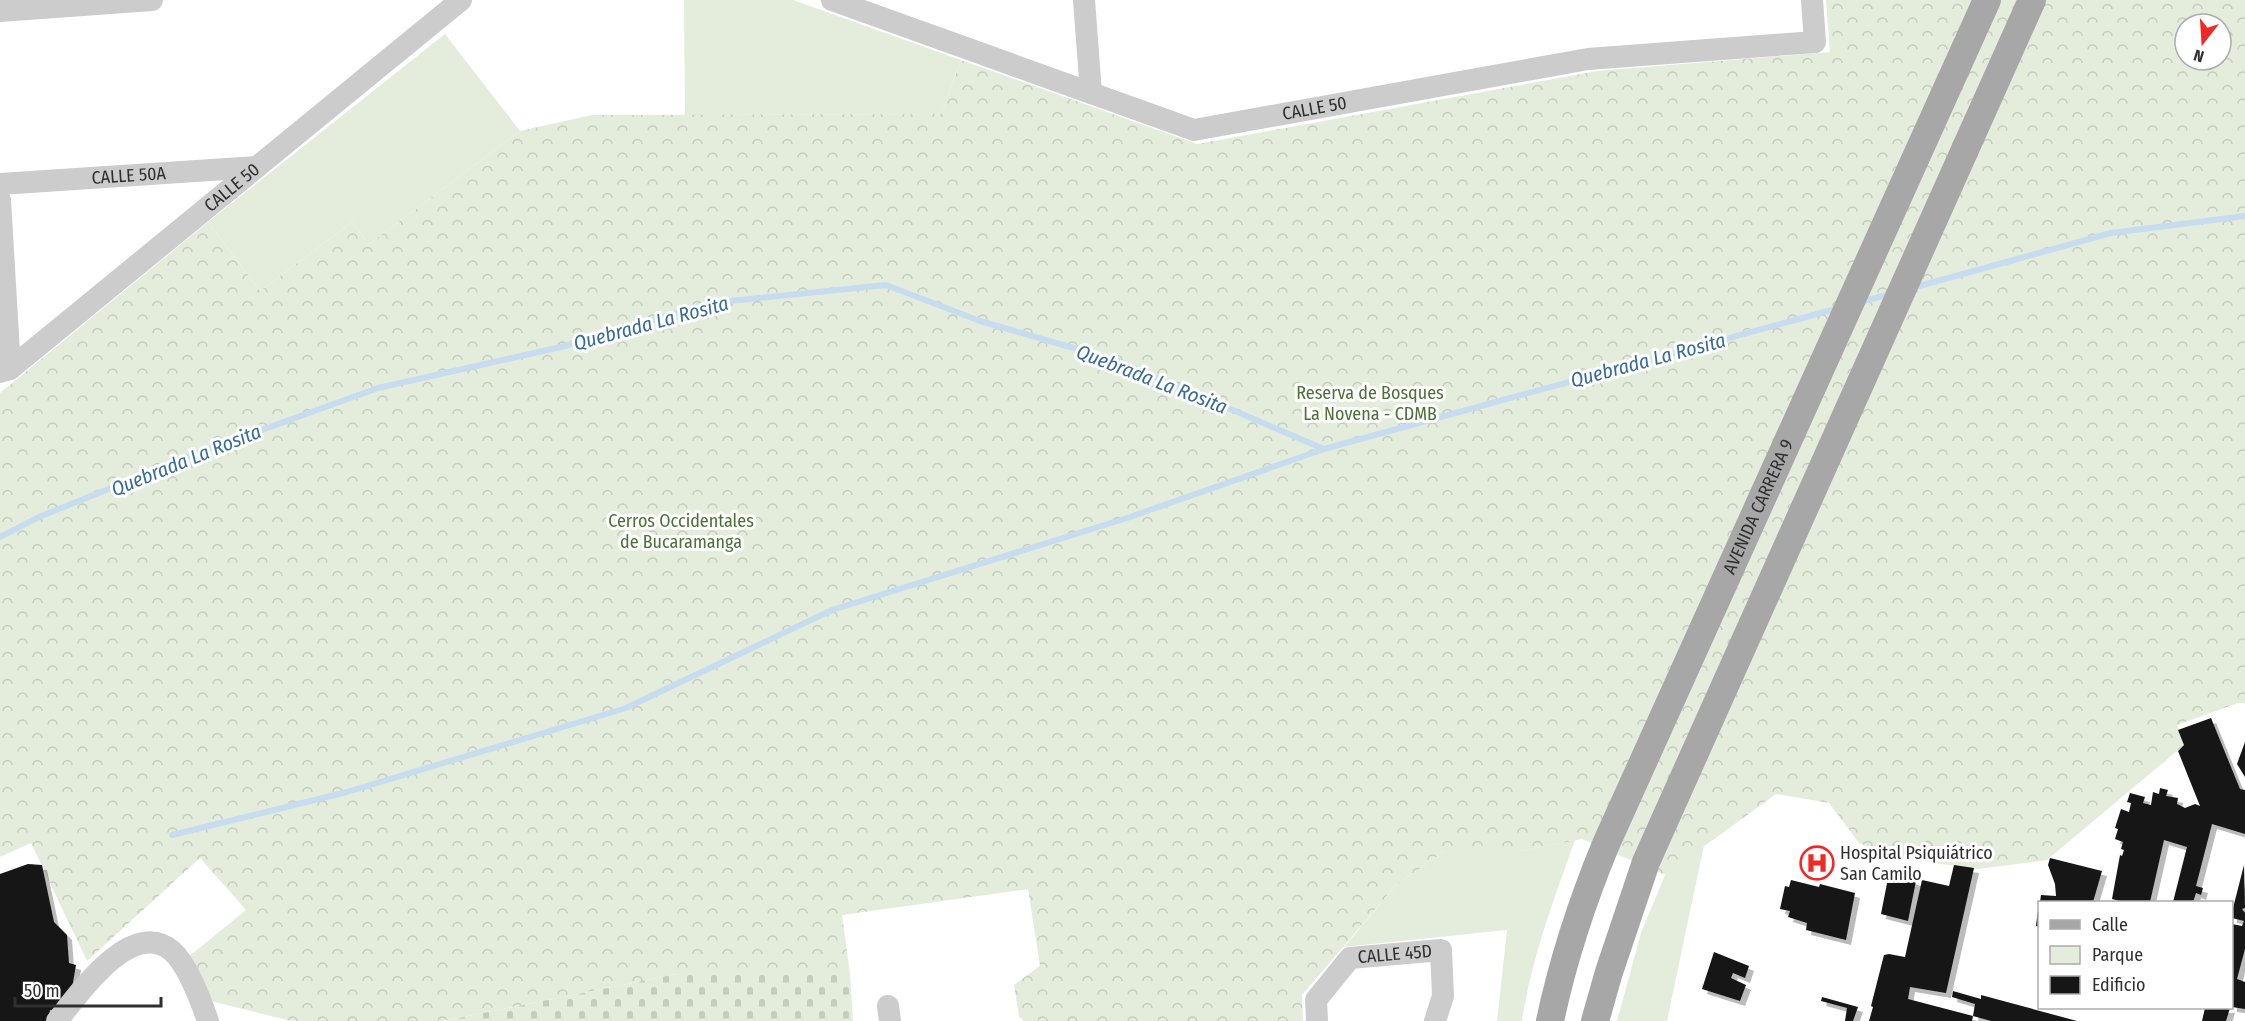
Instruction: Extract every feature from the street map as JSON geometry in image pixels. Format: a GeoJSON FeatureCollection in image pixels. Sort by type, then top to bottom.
{"type":"FeatureCollection","features":[{"type":"Feature","properties":{"kind":"main road","name":"AVENIDA CARRERA 9"},"geometry":{"type":"LineString","coordinates":[[1550,1021],[1560,974],[1574,928],[1606,844],[1987,0]]}},
{"type":"Feature","properties":{"kind":"main road"},"geometry":{"type":"LineString","coordinates":[[1595,1021],[1612,961],[1646,862],[2032,0]]}},
{"type":"Feature","properties":{"kind":"street"},"geometry":{"type":"LineString","coordinates":[[0,11],[152,0]]}},
{"type":"Feature","properties":{"kind":"street","name":"CALLE 50"},"geometry":{"type":"LineString","coordinates":[[5,370],[461,0]]}},
{"type":"Feature","properties":{"kind":"street","name":"CALLE 50"},"geometry":{"type":"LineString","coordinates":[[832,0],[1194,130],[1588,59],[1815,42],[1812,0]]}},
{"type":"Feature","properties":{"kind":"street"},"geometry":{"type":"LineString","coordinates":[[1084,0],[1091,93]]}},
{"type":"Feature","properties":{"kind":"street","name":"CALLE 50A"},"geometry":{"type":"LineString","coordinates":[[0,184],[257,167]]}},
{"type":"Feature","properties":{"kind":"street"},"geometry":{"type":"LineString","coordinates":[[0,200],[5,370]]}},
{"type":"Feature","properties":{"kind":"street"},"geometry":{"type":"LineString","coordinates":[[57,1021],[98,970],[130,947],[145,942],[158,943],[170,949],[183,965],[208,1021]]}},
{"type":"Feature","properties":{"kind":"street","name":"CALLE 45D"},"geometry":{"type":"LineString","coordinates":[[1317,1021],[1316,1000],[1350,958],[1441,950],[1443,996],[1435,1021]]}},
{"type":"Feature","properties":{"kind":"green space"},"geometry":{"type":"Polygon","coordinates":[[[684,0],[793,0],[961,60],[941,114],[685,115],[684,0]]]}},
{"type":"Feature","properties":{"kind":"green space","name":"Cerros Occidentales de Bucaramanga"},"geometry":{"type":"Polygon","coordinates":[[[1826,0],[2245,0],[2245,703],[2238,703],[2177,725],[2184,745],[2047,860],[1978,869],[1895,858],[1859,843],[1829,803],[1776,794],[1665,875],[1582,839],[1520,851],[1445,851],[1396,885],[1302,995],[1303,1021],[1024,1021],[1019,1017],[1014,985],[1040,966],[1028,889],[842,915],[850,974],[677,974],[443,1021],[291,1021],[211,1001],[187,958],[246,910],[200,858],[87,961],[31,843],[0,857],[0,393],[208,222],[260,291],[352,222],[369,244],[520,131],[592,115],[941,114],[961,60],[1197,144],[1597,71],[1830,52],[1826,0]]]}},
{"type":"Feature","properties":{"kind":"green space"},"geometry":{"type":"Polygon","coordinates":[[[445,34],[520,131],[369,244],[352,222],[260,291],[208,222],[445,34]]]}},
{"type":"Feature","properties":{"kind":"green space"},"geometry":{"type":"Polygon","coordinates":[[[1575,840],[1537,952],[1522,1021],[1497,1021],[1507,930],[1344,947],[1396,885],[1445,851],[1520,851],[1575,840]]]}},
{"type":"Feature","properties":{"kind":"green space"},"geometry":{"type":"Polygon","coordinates":[[[1704,845],[1667,1021],[1617,1021],[1641,933],[1665,875],[1704,845]]]}},
{"type":"Feature","properties":{"kind":"green space"},"geometry":{"type":"Polygon","coordinates":[[[677,974],[850,974],[853,1021],[443,1021],[677,974]]]}},
{"type":"Feature","properties":{"kind":"building"},"geometry":{"type":"Polygon","coordinates":[[[2211,718],[2240,789],[2245,790],[2245,834],[2212,824],[2196,886],[2203,888],[2201,895],[2196,893],[2193,901],[2173,901],[2187,847],[2164,840],[2150,901],[2112,899],[2120,855],[2122,856],[2124,850],[2121,849],[2123,842],[2115,839],[2118,829],[2115,828],[2121,809],[2129,812],[2131,803],[2127,802],[2130,793],[2145,797],[2143,803],[2151,805],[2153,792],[2159,794],[2160,788],[2168,790],[2166,796],[2178,798],[2177,804],[2185,808],[2195,804],[2200,806],[2178,751],[2184,745],[2178,730],[2211,718]]]}},
{"type":"Feature","properties":{"kind":"building"},"geometry":{"type":"Polygon","coordinates":[[[2245,742],[2245,777],[2237,764],[2245,742]]]}},
{"type":"Feature","properties":{"kind":"building"},"geometry":{"type":"Polygon","coordinates":[[[2050,858],[2102,871],[2093,901],[2040,901],[2041,895],[2056,896],[2055,884],[2048,865],[2050,858]]]}},
{"type":"Feature","properties":{"kind":"building"},"geometry":{"type":"Polygon","coordinates":[[[28,864],[42,865],[54,922],[67,935],[69,963],[76,965],[71,994],[56,1011],[50,1010],[48,1021],[0,1021],[0,874],[28,864]]]}},
{"type":"Feature","properties":{"kind":"building"},"geometry":{"type":"Polygon","coordinates":[[[1954,865],[1974,868],[1946,993],[1910,987],[1908,999],[1973,1016],[1972,1021],[1869,1021],[1884,955],[1905,957],[1922,880],[1949,886],[1954,865]]]}},
{"type":"Feature","properties":{"kind":"building"},"geometry":{"type":"Polygon","coordinates":[[[2244,865],[2245,908],[2242,909],[2245,913],[2245,949],[2237,979],[2245,982],[2245,1009],[2233,1007],[2233,924],[2242,926],[2244,921],[2233,918],[2233,908],[2244,865]]]}},
{"type":"Feature","properties":{"kind":"building"},"geometry":{"type":"Polygon","coordinates":[[[1889,873],[1916,881],[1908,921],[1881,914],[1889,873]]]}},
{"type":"Feature","properties":{"kind":"building"},"geometry":{"type":"Polygon","coordinates":[[[1791,880],[1819,887],[1820,884],[1855,893],[1846,940],[1806,930],[1807,923],[1788,917],[1790,911],[1780,909],[1785,886],[1789,887],[1791,880]]]}},
{"type":"Feature","properties":{"kind":"building"},"geometry":{"type":"Polygon","coordinates":[[[1714,952],[1749,966],[1745,978],[1733,973],[1731,978],[1746,985],[1740,1001],[1702,989],[1714,952]]]}},
{"type":"Feature","properties":{"kind":"building"},"geometry":{"type":"Polygon","coordinates":[[[1953,991],[1981,999],[1981,995],[2077,1021],[1991,1021],[1973,1016],[1975,1004],[1952,997],[1953,991]]]}},
{"type":"Feature","properties":{"kind":"building"},"geometry":{"type":"Polygon","coordinates":[[[1822,997],[1858,1007],[1853,1021],[1845,1021],[1847,1008],[1821,1001],[1822,997]]]}},
{"type":"Feature","properties":{"kind":"building"},"geometry":{"type":"Polygon","coordinates":[[[2205,1009],[2230,1009],[2226,1021],[2202,1021],[2205,1009]]]}},
{"type":"Feature","properties":{"kind":"waterway","name":"Quebrada La Rosita"},"geometry":{"type":"LineString","coordinates":[[1912,288],[2111,233],[2245,216]]}},
{"type":"Feature","properties":{"kind":"waterway","name":"Quebrada La Rosita"},"geometry":{"type":"LineString","coordinates":[[0,537],[39,517],[195,454],[378,388],[561,347],[711,303],[886,285],[980,321],[1115,360],[1324,449],[1839,308]]}},
{"type":"Feature","properties":{"kind":"waterway","name":"Quebrada La Rosita"},"geometry":{"type":"LineString","coordinates":[[1860,302],[1891,294]]}},
{"type":"Feature","properties":{"kind":"waterway"},"geometry":{"type":"LineString","coordinates":[[172,835],[347,792],[626,708],[832,610],[1127,518],[1324,449]]}},
{"type":"Feature","properties":{"kind":"place","name":"Hospital Psiquiátrico San Camilo"},"geometry":{"type":"Point","coordinates":[1817,863]}},
{"type":"Feature","properties":{"kind":"park label","name":"Reserva de Bosques La Novena - CDMB"},"geometry":{"type":"Point","coordinates":[1370,403]}}]}
